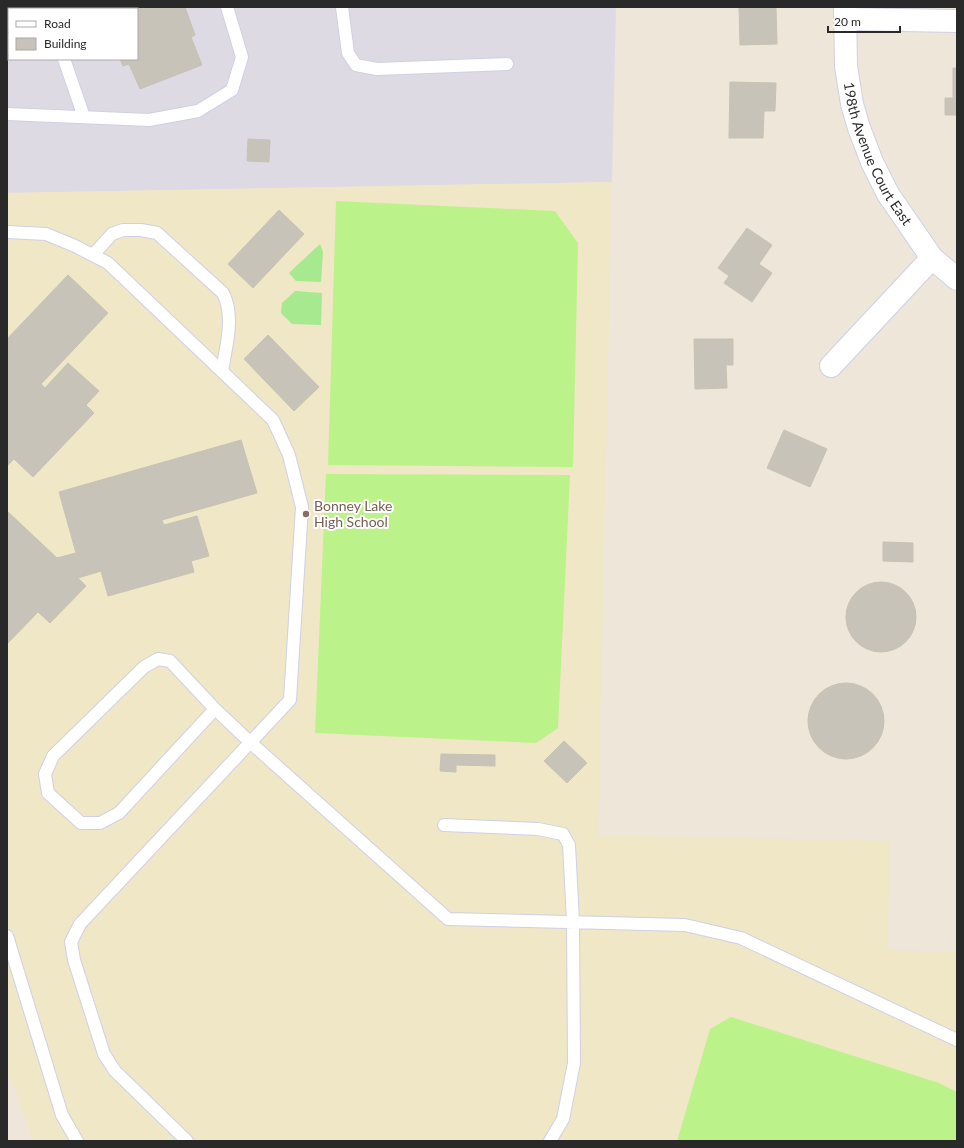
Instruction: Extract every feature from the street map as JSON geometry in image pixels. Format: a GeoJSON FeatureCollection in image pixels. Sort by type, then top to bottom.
{"type":"FeatureCollection","features":[{"type":"Feature","properties":{"kind":"street"},"geometry":{"type":"LineString","coordinates":[[845,13],[957,22]]}},
{"type":"Feature","properties":{"kind":"street","name":"198th Avenue Court East"},"geometry":{"type":"LineString","coordinates":[[845,13],[846,66],[852,104],[859,128],[872,162],[888,194],[932,258],[957,279]]}},
{"type":"Feature","properties":{"kind":"street"},"geometry":{"type":"LineString","coordinates":[[830,366],[932,258]]}},
{"type":"Feature","properties":{"kind":"lane"},"geometry":{"type":"LineString","coordinates":[[7,114],[148,120],[198,111],[232,90],[242,57],[227,7]]}},
{"type":"Feature","properties":{"kind":"lane"},"geometry":{"type":"LineString","coordinates":[[342,7],[348,53],[356,65],[377,69],[507,64]]}},
{"type":"Feature","properties":{"kind":"lane"},"geometry":{"type":"LineString","coordinates":[[64,60],[84,117]]}},
{"type":"Feature","properties":{"kind":"lane"},"geometry":{"type":"LineString","coordinates":[[93,255],[112,234],[129,230],[141,230],[158,233],[223,293],[227,302],[230,318],[222,371]]}},
{"type":"Feature","properties":{"kind":"lane"},"geometry":{"type":"LineString","coordinates":[[7,232],[46,234],[76,246],[108,263],[273,420],[289,455],[302,507],[290,700],[80,924],[71,942],[74,960],[104,1054],[115,1071],[187,1141]]}},
{"type":"Feature","properties":{"kind":"lane"},"geometry":{"type":"LineString","coordinates":[[215,709],[119,814],[100,824],[81,823],[48,793],[45,774],[53,756],[144,667],[158,659],[170,661],[215,709],[251,743],[448,919],[685,925],[741,938],[957,1040]]}},
{"type":"Feature","properties":{"kind":"lane"},"geometry":{"type":"LineString","coordinates":[[444,825],[538,829],[563,834],[568,845],[573,921],[574,1063],[562,1119],[550,1141]]}},
{"type":"Feature","properties":{"kind":"lane"},"geometry":{"type":"LineString","coordinates":[[7,936],[62,1115],[77,1141]]}},
{"type":"Feature","properties":{"kind":"shaded area"},"geometry":{"type":"Polygon","coordinates":[[[7,7],[616,7],[612,182],[7,193],[7,7]]]}},
{"type":"Feature","properties":{"kind":"shaded area","name":"Bonney Lake High School"},"geometry":{"type":"Polygon","coordinates":[[[612,182],[598,835],[890,841],[888,950],[957,952],[957,1141],[34,1141],[7,1071],[7,193],[612,182]]]}},
{"type":"Feature","properties":{"kind":"green space"},"geometry":{"type":"Polygon","coordinates":[[[336,201],[555,211],[578,243],[573,467],[328,465],[336,201]]]}},
{"type":"Feature","properties":{"kind":"green space"},"geometry":{"type":"Polygon","coordinates":[[[320,244],[323,252],[321,282],[296,281],[289,273],[320,244]]]}},
{"type":"Feature","properties":{"kind":"green space"},"geometry":{"type":"Polygon","coordinates":[[[295,291],[322,293],[321,325],[292,324],[281,313],[282,303],[295,291]]]}},
{"type":"Feature","properties":{"kind":"green space"},"geometry":{"type":"Polygon","coordinates":[[[326,474],[570,475],[558,728],[536,743],[315,733],[326,474]]]}},
{"type":"Feature","properties":{"kind":"green space"},"geometry":{"type":"Polygon","coordinates":[[[731,1017],[939,1083],[957,1092],[957,1141],[677,1141],[710,1029],[731,1017]]]}},
{"type":"Feature","properties":{"kind":"building"},"geometry":{"type":"Polygon","coordinates":[[[185,7],[195,35],[191,37],[202,65],[140,89],[129,64],[123,66],[120,60],[138,60],[138,8],[108,8],[185,7]]]}},
{"type":"Feature","properties":{"kind":"building"},"geometry":{"type":"Polygon","coordinates":[[[739,7],[776,7],[777,44],[740,45],[739,7]]]}},
{"type":"Feature","properties":{"kind":"building"},"geometry":{"type":"Polygon","coordinates":[[[953,68],[957,68],[957,115],[945,115],[945,98],[953,98],[953,68]]]}},
{"type":"Feature","properties":{"kind":"building"},"geometry":{"type":"Polygon","coordinates":[[[730,82],[776,83],[775,111],[764,111],[763,138],[729,138],[730,82]]]}},
{"type":"Feature","properties":{"kind":"building"},"geometry":{"type":"Polygon","coordinates":[[[248,139],[270,140],[269,162],[247,161],[248,139]]]}},
{"type":"Feature","properties":{"kind":"building"},"geometry":{"type":"Polygon","coordinates":[[[279,210],[304,234],[253,288],[228,264],[279,210]]]}},
{"type":"Feature","properties":{"kind":"building"},"geometry":{"type":"Polygon","coordinates":[[[747,228],[772,245],[759,264],[772,273],[752,302],[724,283],[729,276],[718,268],[747,228]]]}},
{"type":"Feature","properties":{"kind":"building"},"geometry":{"type":"Polygon","coordinates":[[[68,275],[108,313],[41,384],[45,388],[68,363],[99,391],[86,405],[94,413],[33,477],[14,459],[7,466],[7,339],[68,275]]]}},
{"type":"Feature","properties":{"kind":"building"},"geometry":{"type":"Polygon","coordinates":[[[268,335],[319,387],[294,411],[244,359],[268,335]]]}},
{"type":"Feature","properties":{"kind":"building"},"geometry":{"type":"Polygon","coordinates":[[[694,339],[733,339],[733,365],[726,365],[727,388],[695,389],[694,339]]]}},
{"type":"Feature","properties":{"kind":"building"},"geometry":{"type":"Polygon","coordinates":[[[784,430],[827,449],[810,487],[767,468],[784,430]]]}},
{"type":"Feature","properties":{"kind":"building"},"geometry":{"type":"Polygon","coordinates":[[[241,440],[257,493],[162,520],[164,525],[197,516],[209,556],[191,561],[194,572],[108,596],[101,571],[78,578],[86,586],[50,623],[38,612],[7,644],[7,511],[57,558],[76,553],[59,492],[241,440]]]}},
{"type":"Feature","properties":{"kind":"building"},"geometry":{"type":"Polygon","coordinates":[[[883,542],[913,543],[913,562],[883,561],[883,542]]]}},
{"type":"Feature","properties":{"kind":"building"},"geometry":{"type":"Polygon","coordinates":[[[874,582],[888,582],[901,588],[910,597],[914,603],[916,617],[914,631],[906,642],[895,650],[888,652],[874,652],[867,650],[856,642],[848,631],[846,624],[846,610],[848,603],[856,592],[867,584],[874,582]]]}},
{"type":"Feature","properties":{"kind":"building"},"geometry":{"type":"Polygon","coordinates":[[[846,683],[860,686],[873,694],[881,707],[884,721],[881,735],[873,748],[860,756],[846,759],[832,756],[819,748],[811,735],[808,721],[811,707],[819,694],[832,686],[846,683]]]}},
{"type":"Feature","properties":{"kind":"building"},"geometry":{"type":"Polygon","coordinates":[[[564,741],[587,763],[567,783],[544,761],[564,741]]]}},
{"type":"Feature","properties":{"kind":"building"},"geometry":{"type":"Polygon","coordinates":[[[441,754],[495,755],[495,766],[456,765],[456,772],[440,771],[441,754]]]}},
{"type":"Feature","properties":{"kind":"place","name":"Bonney Lake High School"},"geometry":{"type":"Point","coordinates":[306,514]}}]}
